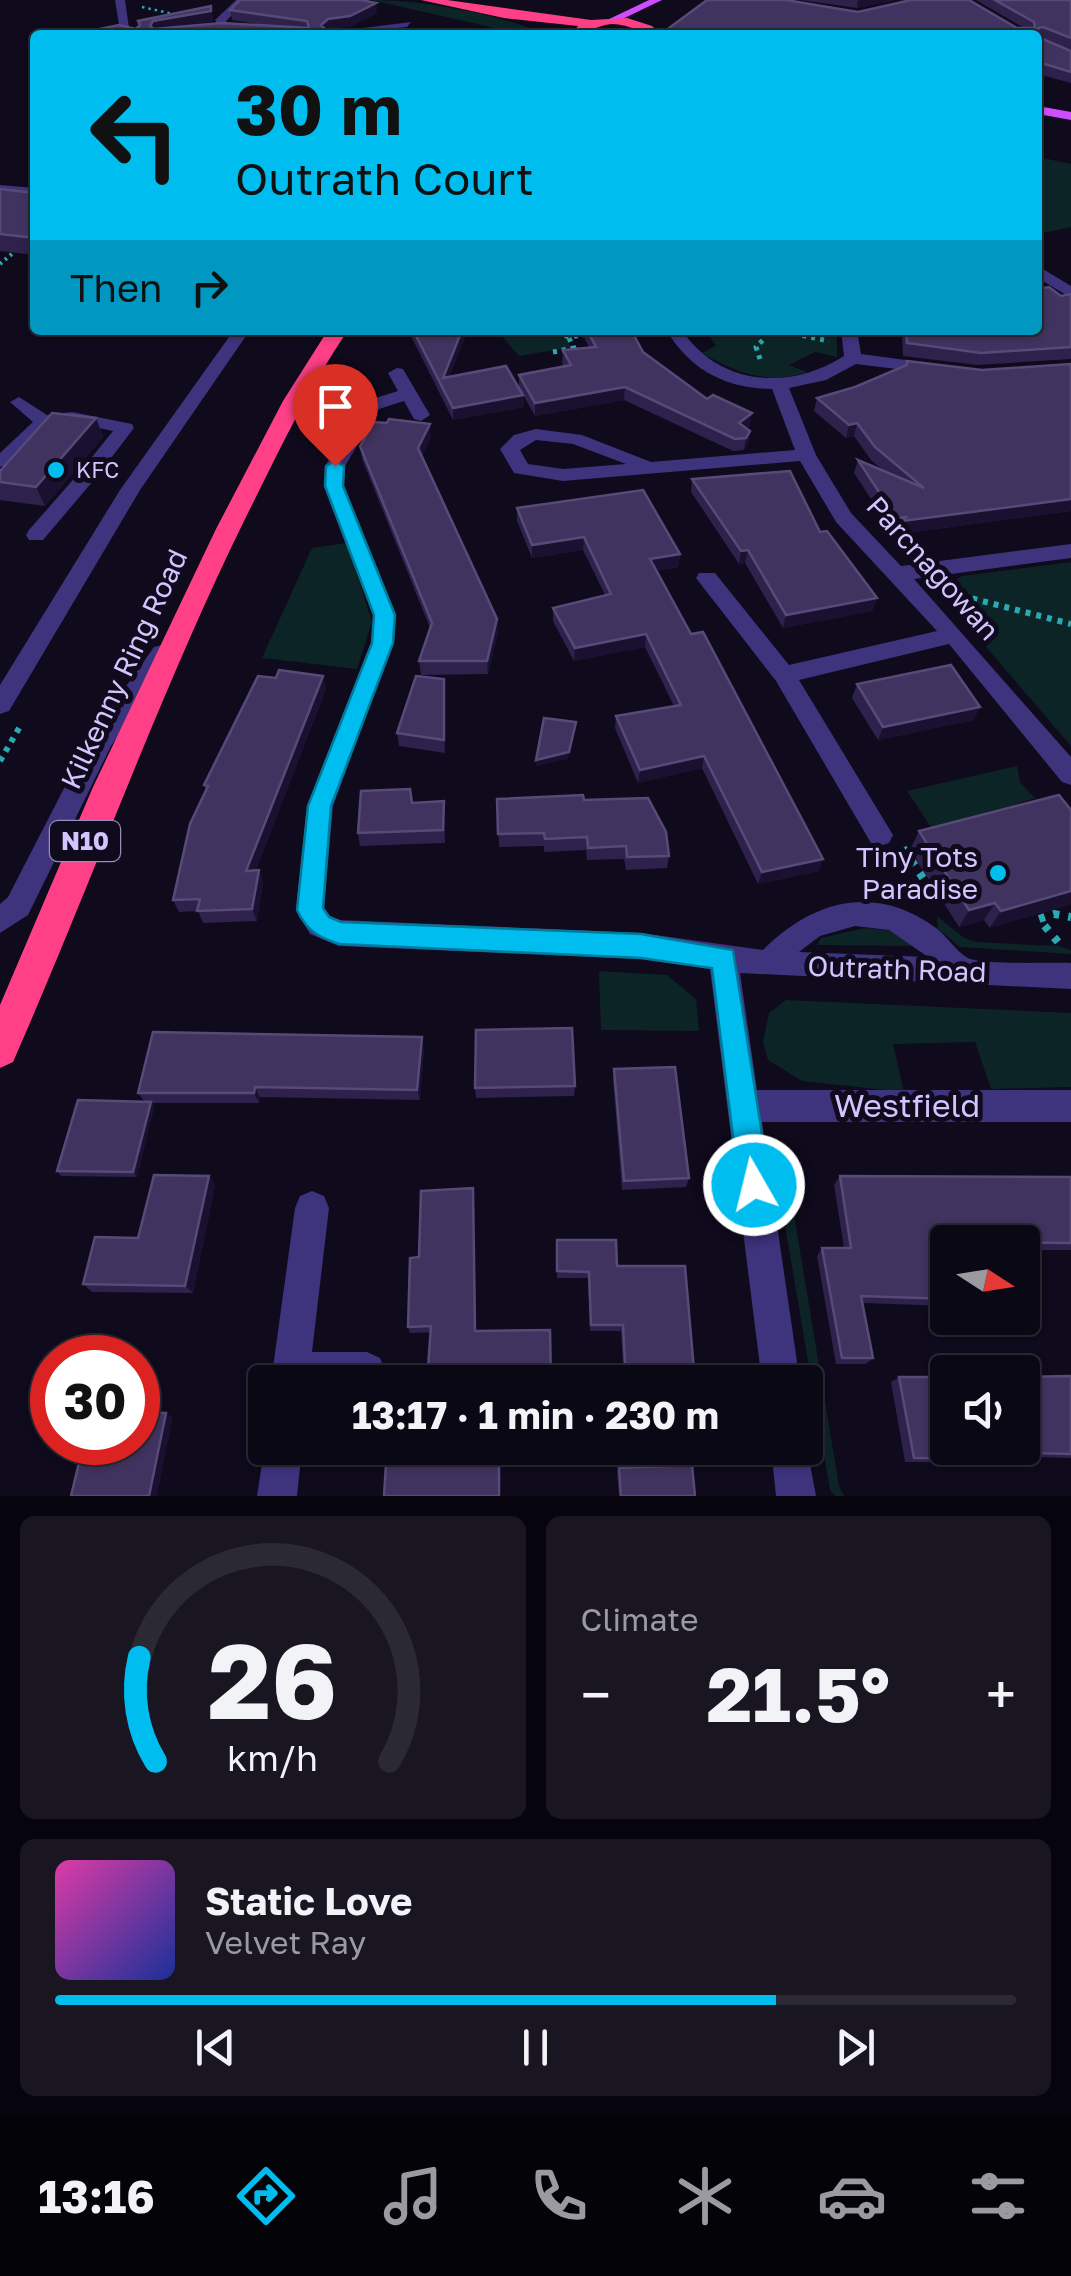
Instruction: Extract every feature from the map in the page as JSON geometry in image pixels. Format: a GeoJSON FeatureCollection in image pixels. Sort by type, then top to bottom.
{"type":"FeatureCollection","features":[{"type":"Feature","properties":{"kind":"highway"},"geometry":{"type":"LineString","coordinates":[[427,0],[504,14],[592,24],[610,21],[645,30]]}},
{"type":"Feature","properties":{"kind":"highway"},"geometry":{"type":"LineString","coordinates":[[504,14],[562,30]]}},
{"type":"Feature","properties":{"kind":"highway"},"geometry":{"type":"LineString","coordinates":[[583,30],[592,24]]}},
{"type":"Feature","properties":{"kind":"highway","name":"Kilkenny Ring Road"},"geometry":{"type":"LineString","coordinates":[[0,1050],[76,862],[176,634],[250,484],[335,335]]}},
{"type":"Feature","properties":{"kind":"main road"},"geometry":{"type":"LineString","coordinates":[[610,21],[655,2],[653,30]]}},
{"type":"Feature","properties":{"kind":"main road"},"geometry":{"type":"LineString","coordinates":[[1042,111],[1071,116]]}},
{"type":"Feature","properties":{"kind":"street"},"geometry":{"type":"LineString","coordinates":[[220,23],[242,0]]}},
{"type":"Feature","properties":{"kind":"street"},"geometry":{"type":"LineString","coordinates":[[120,2],[126,30]]}},
{"type":"Feature","properties":{"kind":"street"},"geometry":{"type":"LineString","coordinates":[[220,23],[268,30]]}},
{"type":"Feature","properties":{"kind":"street"},"geometry":{"type":"LineString","coordinates":[[366,30],[406,24]]}},
{"type":"Feature","properties":{"kind":"street"},"geometry":{"type":"LineString","coordinates":[[0,189],[30,192]]}},
{"type":"Feature","properties":{"kind":"street"},"geometry":{"type":"LineString","coordinates":[[1042,275],[1071,294]]}},
{"type":"Feature","properties":{"kind":"street"},"geometry":{"type":"LineString","coordinates":[[0,705],[130,490],[238,335]]}},
{"type":"Feature","properties":{"kind":"street"},"geometry":{"type":"LineString","coordinates":[[677,335],[689,352],[716,372],[754,382],[779,384],[819,377],[852,344],[959,372]]}},
{"type":"Feature","properties":{"kind":"street","name":"Outrath Road"},"geometry":{"type":"LineString","coordinates":[[421,415],[402,383],[372,405],[335,466],[334,486],[384,615],[382,643],[320,806],[310,910],[320,925],[339,933],[641,946],[768,964],[1071,976]]}},
{"type":"Feature","properties":{"kind":"street","name":"Parcnagowan"},"geometry":{"type":"LineString","coordinates":[[779,384],[806,455],[843,517],[954,635],[1071,775]]}},
{"type":"Feature","properties":{"kind":"street"},"geometry":{"type":"LineString","coordinates":[[19,402],[44,422]]}},
{"type":"Feature","properties":{"kind":"street"},"geometry":{"type":"LineString","coordinates":[[0,460],[9,457],[44,422],[64,418],[125,428],[36,535]]}},
{"type":"Feature","properties":{"kind":"street"},"geometry":{"type":"LineString","coordinates":[[646,467],[591,443],[564,436],[524,437],[514,441],[510,449],[522,468],[539,474],[646,467],[806,455]]}},
{"type":"Feature","properties":{"kind":"street"},"geometry":{"type":"LineString","coordinates":[[895,574],[1071,552]]}},
{"type":"Feature","properties":{"kind":"street"},"geometry":{"type":"LineString","coordinates":[[707,578],[784,675],[880,835]]}},
{"type":"Feature","properties":{"kind":"street"},"geometry":{"type":"LineString","coordinates":[[0,921],[18,906],[101,741],[176,634]]}},
{"type":"Feature","properties":{"kind":"street"},"geometry":{"type":"LineString","coordinates":[[784,675],[954,635]]}},
{"type":"Feature","properties":{"kind":"street"},"geometry":{"type":"LineString","coordinates":[[768,964],[808,927],[875,914],[896,918],[934,939],[960,972]]}},
{"type":"Feature","properties":{"kind":"street"},"geometry":{"type":"LineString","coordinates":[[724,958],[779,1365]]}},
{"type":"Feature","properties":{"kind":"street","name":"Westfield"},"geometry":{"type":"LineString","coordinates":[[744,1106],[1071,1106]]}},
{"type":"Feature","properties":{"kind":"street"},"geometry":{"type":"LineString","coordinates":[[292,1365],[312,1208]]}},
{"type":"Feature","properties":{"kind":"street"},"geometry":{"type":"LineString","coordinates":[[277,1496],[280,1465]]}},
{"type":"Feature","properties":{"kind":"street"},"geometry":{"type":"LineString","coordinates":[[792,1465],[796,1496]]}},
{"type":"Feature","properties":{"kind":"path"},"geometry":{"type":"LineString","coordinates":[[120,2],[220,23]]}},
{"type":"Feature","properties":{"kind":"path"},"geometry":{"type":"LineString","coordinates":[[0,264],[13,253]]}},
{"type":"Feature","properties":{"kind":"path"},"geometry":{"type":"LineString","coordinates":[[563,335],[582,335]]}},
{"type":"Feature","properties":{"kind":"path"},"geometry":{"type":"LineString","coordinates":[[803,335],[852,344]]}},
{"type":"Feature","properties":{"kind":"path"},"geometry":{"type":"LineString","coordinates":[[569,337],[578,358]]}},
{"type":"Feature","properties":{"kind":"path"},"geometry":{"type":"LineString","coordinates":[[553,352],[574,348]]}},
{"type":"Feature","properties":{"kind":"path"},"geometry":{"type":"LineString","coordinates":[[895,574],[1071,624]]}},
{"type":"Feature","properties":{"kind":"path"},"geometry":{"type":"LineString","coordinates":[[914,864],[929,887]]}},
{"type":"Feature","properties":{"kind":"path"},"geometry":{"type":"LineString","coordinates":[[1058,942],[1039,919],[1054,914],[1071,917]]}},
{"type":"Feature","properties":{"kind":"green space"},"geometry":{"type":"Polygon","coordinates":[[[371,0],[461,10],[533,30],[504,30],[371,0]]]}},
{"type":"Feature","properties":{"kind":"green space"},"geometry":{"type":"Polygon","coordinates":[[[1042,158],[1071,164],[1071,227],[1042,233],[1042,158]]]}},
{"type":"Feature","properties":{"kind":"green space"},"geometry":{"type":"Polygon","coordinates":[[[500,335],[557,335],[566,338],[571,347],[519,356],[500,335]]]}},
{"type":"Feature","properties":{"kind":"green space"},"geometry":{"type":"Polygon","coordinates":[[[708,335],[837,335],[837,357],[815,352],[789,365],[807,372],[766,377],[727,366],[702,353],[716,346],[708,335]]]}},
{"type":"Feature","properties":{"kind":"green space"},"geometry":{"type":"Polygon","coordinates":[[[347,543],[372,622],[357,669],[262,658],[312,548],[347,543]]]}},
{"type":"Feature","properties":{"kind":"green space"},"geometry":{"type":"Polygon","coordinates":[[[1071,562],[1071,746],[944,598],[947,585],[962,576],[1071,562]]]}},
{"type":"Feature","properties":{"kind":"green space"},"geometry":{"type":"Polygon","coordinates":[[[1017,766],[1020,782],[1035,798],[1014,805],[1025,819],[941,842],[907,791],[1017,766]]]}},
{"type":"Feature","properties":{"kind":"green space"},"geometry":{"type":"Polygon","coordinates":[[[937,916],[964,938],[976,942],[1059,946],[1071,950],[1071,954],[960,947],[938,929],[937,916]]]}},
{"type":"Feature","properties":{"kind":"green space"},"geometry":{"type":"Polygon","coordinates":[[[865,928],[895,931],[916,946],[817,945],[821,938],[865,928]]]}},
{"type":"Feature","properties":{"kind":"green space"},"geometry":{"type":"Polygon","coordinates":[[[599,971],[667,975],[696,999],[699,1031],[601,1030],[599,971]]]}},
{"type":"Feature","properties":{"kind":"green space"},"geometry":{"type":"Polygon","coordinates":[[[786,1000],[1071,1013],[1071,1087],[991,1089],[975,1042],[893,1044],[904,1092],[802,1081],[768,1060],[763,1042],[769,1013],[786,1000]]]}},
{"type":"Feature","properties":{"kind":"green space"},"geometry":{"type":"Polygon","coordinates":[[[782,1142],[819,1365],[809,1365],[773,1155],[782,1142]]]}},
{"type":"Feature","properties":{"kind":"green space"},"geometry":{"type":"Polygon","coordinates":[[[823,1389],[844,1496],[835,1496],[830,1490],[823,1449],[823,1389]]]}},
{"type":"Feature","properties":{"kind":"building"},"geometry":{"type":"Polygon","coordinates":[[[240,0],[376,3],[350,16],[328,19],[321,25],[323,30],[95,30],[119,25],[136,29],[138,21],[211,6],[211,11],[153,21],[150,26],[154,29],[222,23],[309,28],[307,21],[230,10],[240,0]]]}},
{"type":"Feature","properties":{"kind":"building"},"geometry":{"type":"Polygon","coordinates":[[[707,0],[786,0],[858,12],[911,0],[969,0],[1017,28],[1035,28],[1034,22],[995,0],[1071,0],[1071,38],[1043,27],[1038,30],[669,28],[707,0]]]}},
{"type":"Feature","properties":{"kind":"building"},"geometry":{"type":"Polygon","coordinates":[[[1042,39],[1071,51],[1071,72],[1042,63],[1042,39]]]}},
{"type":"Feature","properties":{"kind":"building"},"geometry":{"type":"Polygon","coordinates":[[[0,189],[30,192],[30,237],[0,234],[0,189]]]}},
{"type":"Feature","properties":{"kind":"building"},"geometry":{"type":"Polygon","coordinates":[[[1049,287],[1061,296],[1071,294],[1071,347],[981,353],[907,343],[906,335],[1042,335],[1042,288],[1049,287]]]}},
{"type":"Feature","properties":{"kind":"building"},"geometry":{"type":"Polygon","coordinates":[[[416,335],[460,335],[443,378],[506,366],[523,395],[453,408],[416,335]]]}},
{"type":"Feature","properties":{"kind":"building"},"geometry":{"type":"Polygon","coordinates":[[[590,335],[634,335],[643,352],[707,399],[713,395],[752,413],[739,423],[750,431],[746,438],[735,439],[625,387],[535,403],[519,375],[571,365],[563,350],[596,347],[590,335]]]}},
{"type":"Feature","properties":{"kind":"building"},"geometry":{"type":"Polygon","coordinates":[[[907,361],[982,370],[1071,364],[1071,499],[903,521],[906,517],[896,518],[858,460],[924,488],[875,447],[857,423],[849,425],[817,398],[855,387],[907,365],[907,361]]]}},
{"type":"Feature","properties":{"kind":"building"},"geometry":{"type":"Polygon","coordinates":[[[52,413],[96,418],[36,487],[0,482],[0,471],[52,413]]]}},
{"type":"Feature","properties":{"kind":"building"},"geometry":{"type":"Polygon","coordinates":[[[389,419],[430,424],[418,448],[497,619],[487,661],[419,661],[432,623],[360,446],[374,422],[387,423],[389,419]]]}},
{"type":"Feature","properties":{"kind":"building"},"geometry":{"type":"Polygon","coordinates":[[[790,471],[820,532],[827,531],[877,598],[786,615],[748,550],[741,551],[692,479],[790,471]]]}},
{"type":"Feature","properties":{"kind":"building"},"geometry":{"type":"Polygon","coordinates":[[[643,490],[680,554],[650,559],[691,634],[703,632],[823,859],[762,872],[704,756],[640,770],[616,716],[681,705],[646,634],[575,648],[553,608],[611,594],[584,537],[532,545],[517,508],[643,490]]]}},
{"type":"Feature","properties":{"kind":"building"},"geometry":{"type":"Polygon","coordinates":[[[951,665],[980,707],[883,727],[857,684],[951,665]]]}},
{"type":"Feature","properties":{"kind":"building"},"geometry":{"type":"Polygon","coordinates":[[[279,670],[323,676],[246,871],[259,870],[252,909],[197,911],[200,899],[173,900],[190,824],[208,786],[204,785],[258,676],[276,678],[279,670]]]}},
{"type":"Feature","properties":{"kind":"building"},"geometry":{"type":"Polygon","coordinates":[[[416,676],[444,679],[444,740],[397,733],[416,676]]]}},
{"type":"Feature","properties":{"kind":"building"},"geometry":{"type":"Polygon","coordinates":[[[544,718],[576,722],[569,752],[536,760],[544,718]]]}},
{"type":"Feature","properties":{"kind":"building"},"geometry":{"type":"Polygon","coordinates":[[[410,789],[412,803],[444,801],[443,830],[358,833],[361,791],[410,789]]]}},
{"type":"Feature","properties":{"kind":"building"},"geometry":{"type":"Polygon","coordinates":[[[583,795],[584,800],[648,798],[666,832],[669,856],[627,857],[626,846],[588,848],[587,837],[545,839],[544,833],[498,834],[497,799],[583,795]]]}},
{"type":"Feature","properties":{"kind":"building","name":"Tiny Tots Paradise"},"geometry":{"type":"Polygon","coordinates":[[[1059,795],[1071,810],[1071,891],[1001,911],[995,903],[969,910],[919,831],[1059,795]]]}},
{"type":"Feature","properties":{"kind":"building"},"geometry":{"type":"Polygon","coordinates":[[[572,1028],[575,1086],[475,1088],[476,1030],[572,1028]]]}},
{"type":"Feature","properties":{"kind":"building"},"geometry":{"type":"Polygon","coordinates":[[[153,1032],[422,1037],[417,1090],[255,1087],[254,1093],[138,1093],[153,1032]]]}},
{"type":"Feature","properties":{"kind":"building"},"geometry":{"type":"Polygon","coordinates":[[[675,1067],[689,1178],[624,1181],[614,1069],[675,1067]]]}},
{"type":"Feature","properties":{"kind":"building"},"geometry":{"type":"Polygon","coordinates":[[[78,1100],[151,1102],[133,1172],[57,1171],[78,1100]]]}},
{"type":"Feature","properties":{"kind":"building"},"geometry":{"type":"Polygon","coordinates":[[[154,1175],[209,1176],[185,1286],[83,1284],[95,1237],[138,1238],[154,1175]]]}},
{"type":"Feature","properties":{"kind":"building"},"geometry":{"type":"Polygon","coordinates":[[[840,1176],[1071,1177],[1071,1243],[1040,1243],[1040,1225],[930,1225],[930,1298],[861,1296],[873,1358],[842,1358],[822,1248],[851,1248],[840,1176]]]}},
{"type":"Feature","properties":{"kind":"building"},"geometry":{"type":"Polygon","coordinates":[[[473,1188],[475,1331],[550,1330],[551,1365],[428,1365],[431,1326],[408,1327],[410,1258],[419,1257],[421,1191],[473,1188]]]}},
{"type":"Feature","properties":{"kind":"building"},"geometry":{"type":"Polygon","coordinates":[[[557,1240],[616,1240],[617,1266],[685,1266],[694,1365],[625,1365],[623,1325],[591,1325],[589,1272],[557,1271],[557,1240]]]}},
{"type":"Feature","properties":{"kind":"building"},"geometry":{"type":"Polygon","coordinates":[[[1071,1376],[1071,1454],[1040,1453],[1040,1377],[1071,1376]]]}},
{"type":"Feature","properties":{"kind":"building"},"geometry":{"type":"Polygon","coordinates":[[[899,1377],[930,1377],[930,1458],[914,1458],[899,1377]]]}},
{"type":"Feature","properties":{"kind":"building"},"geometry":{"type":"Polygon","coordinates":[[[160,1413],[166,1413],[160,1442],[160,1413]]]}},
{"type":"Feature","properties":{"kind":"building"},"geometry":{"type":"Polygon","coordinates":[[[78,1465],[155,1465],[149,1496],[71,1496],[78,1465]]]}},
{"type":"Feature","properties":{"kind":"building"},"geometry":{"type":"Polygon","coordinates":[[[386,1465],[499,1465],[499,1496],[384,1496],[386,1465]]]}},
{"type":"Feature","properties":{"kind":"building"},"geometry":{"type":"Polygon","coordinates":[[[692,1465],[695,1496],[621,1496],[619,1468],[692,1465]]]}},
{"type":"Feature","properties":{"kind":"place","name":"KFC"},"geometry":{"type":"Point","coordinates":[56,470]}},
{"type":"Feature","properties":{"kind":"place","name":"Tiny Tots Paradise"},"geometry":{"type":"Point","coordinates":[998,873]}},
{"type":"Feature","properties":{"kind":"route"},"geometry":{"type":"LineString","coordinates":[[335,466],[334,486],[384,615],[382,643],[320,806],[310,910],[320,925],[339,933],[641,946],[724,958],[754,1185]]}}]}
